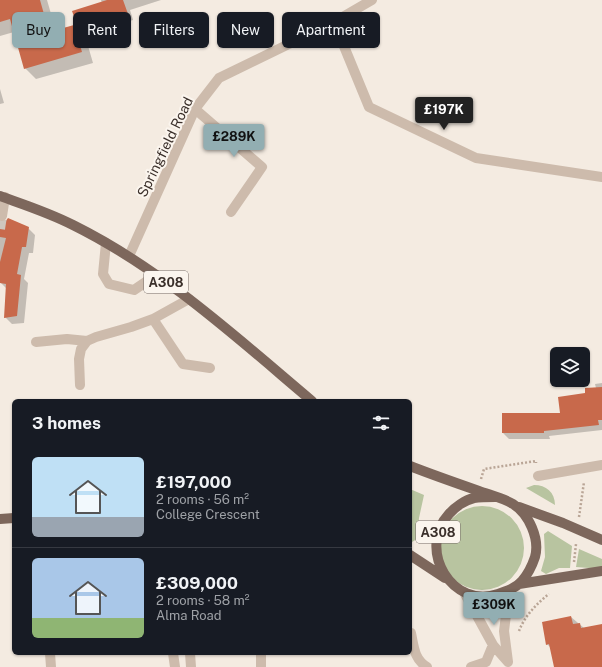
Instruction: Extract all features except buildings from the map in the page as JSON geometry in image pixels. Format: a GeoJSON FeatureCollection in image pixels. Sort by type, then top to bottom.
{"type":"FeatureCollection","features":[{"type":"Feature","properties":{"kind":"main road","name":"A308"},"geometry":{"type":"LineString","coordinates":[[2,196],[73,225],[129,256],[189,298],[310,399]]}},
{"type":"Feature","properties":{"kind":"main road","name":"A308"},"geometry":{"type":"LineString","coordinates":[[412,467],[563,523],[602,540]]}},
{"type":"Feature","properties":{"kind":"main road","name":"A308"},"geometry":{"type":"LineString","coordinates":[[448,580],[439,565],[436,549],[438,532],[443,520],[455,507],[473,498],[495,497]]}},
{"type":"Feature","properties":{"kind":"main road","name":"A308"},"geometry":{"type":"LineString","coordinates":[[412,556],[464,592],[481,597],[493,596],[509,591],[519,584],[529,573],[535,556],[536,546],[533,529],[526,517],[514,505]]}},
{"type":"Feature","properties":{"kind":"main road"},"geometry":{"type":"LineString","coordinates":[[0,519],[12,518]]}},
{"type":"Feature","properties":{"kind":"main road","name":"A308"},"geometry":{"type":"LineString","coordinates":[[519,584],[602,571]]}},
{"type":"Feature","properties":{"kind":"street","name":"Springfield Road"},"geometry":{"type":"LineString","coordinates":[[351,12],[372,0]]}},
{"type":"Feature","properties":{"kind":"street","name":"Springfield Road"},"geometry":{"type":"LineString","coordinates":[[129,256],[195,109],[219,78],[282,47]]}},
{"type":"Feature","properties":{"kind":"street"},"geometry":{"type":"LineString","coordinates":[[345,48],[369,107],[476,158],[602,177]]}},
{"type":"Feature","properties":{"kind":"street"},"geometry":{"type":"LineString","coordinates":[[195,109],[262,168],[231,212]]}},
{"type":"Feature","properties":{"kind":"street"},"geometry":{"type":"LineString","coordinates":[[2,196],[2,216]]}},
{"type":"Feature","properties":{"kind":"street"},"geometry":{"type":"LineString","coordinates":[[106,243],[103,274],[109,284],[134,290],[156,275]]}},
{"type":"Feature","properties":{"kind":"street"},"geometry":{"type":"LineString","coordinates":[[80,385],[79,359],[81,349],[87,341],[153,319],[189,298]]}},
{"type":"Feature","properties":{"kind":"street"},"geometry":{"type":"LineString","coordinates":[[153,319],[183,364],[210,368]]}},
{"type":"Feature","properties":{"kind":"street"},"geometry":{"type":"LineString","coordinates":[[36,342],[67,339],[87,341]]}},
{"type":"Feature","properties":{"kind":"street"},"geometry":{"type":"LineString","coordinates":[[538,476],[602,465]]}},
{"type":"Feature","properties":{"kind":"street"},"geometry":{"type":"LineString","coordinates":[[508,664],[504,631],[509,591]]}},
{"type":"Feature","properties":{"kind":"street"},"geometry":{"type":"LineString","coordinates":[[464,592],[493,645],[508,664]]}},
{"type":"Feature","properties":{"kind":"street"},"geometry":{"type":"LineString","coordinates":[[412,638],[416,657],[427,667]]}},
{"type":"Feature","properties":{"kind":"street"},"geometry":{"type":"LineString","coordinates":[[471,667],[486,662],[493,645]]}},
{"type":"Feature","properties":{"kind":"street"},"geometry":{"type":"LineString","coordinates":[[50,655],[51,667]]}},
{"type":"Feature","properties":{"kind":"street"},"geometry":{"type":"LineString","coordinates":[[173,655],[175,667]]}},
{"type":"Feature","properties":{"kind":"street"},"geometry":{"type":"LineString","coordinates":[[190,655],[191,667]]}},
{"type":"Feature","properties":{"kind":"street"},"geometry":{"type":"LineString","coordinates":[[261,655],[261,667]]}},
{"type":"Feature","properties":{"kind":"path"},"geometry":{"type":"LineString","coordinates":[[477,490],[484,469],[536,461],[538,476]]}},
{"type":"Feature","properties":{"kind":"green space"},"geometry":{"type":"Polygon","coordinates":[[[534,485],[542,486],[549,490],[555,500],[555,505],[526,488],[534,485]]]}},
{"type":"Feature","properties":{"kind":"green space"},"geometry":{"type":"Polygon","coordinates":[[[412,490],[424,495],[419,518],[417,539],[412,542],[412,490]]]}},
{"type":"Feature","properties":{"kind":"green space"},"geometry":{"type":"Polygon","coordinates":[[[482,506],[498,509],[512,518],[521,532],[524,548],[521,564],[512,578],[498,587],[482,590],[466,587],[452,578],[443,564],[440,548],[443,532],[452,518],[466,509],[482,506]]]}},
{"type":"Feature","properties":{"kind":"green space"},"geometry":{"type":"Polygon","coordinates":[[[548,531],[572,546],[570,568],[559,568],[546,574],[541,571],[545,557],[544,534],[548,531]]]}},
{"type":"Feature","properties":{"kind":"green space"},"geometry":{"type":"Polygon","coordinates":[[[579,549],[602,559],[602,569],[576,567],[579,549]]]}},
{"type":"Feature","properties":{"kind":"tunnel"},"geometry":{"type":"LineString","coordinates":[[0,229],[2,216]]}}]}
